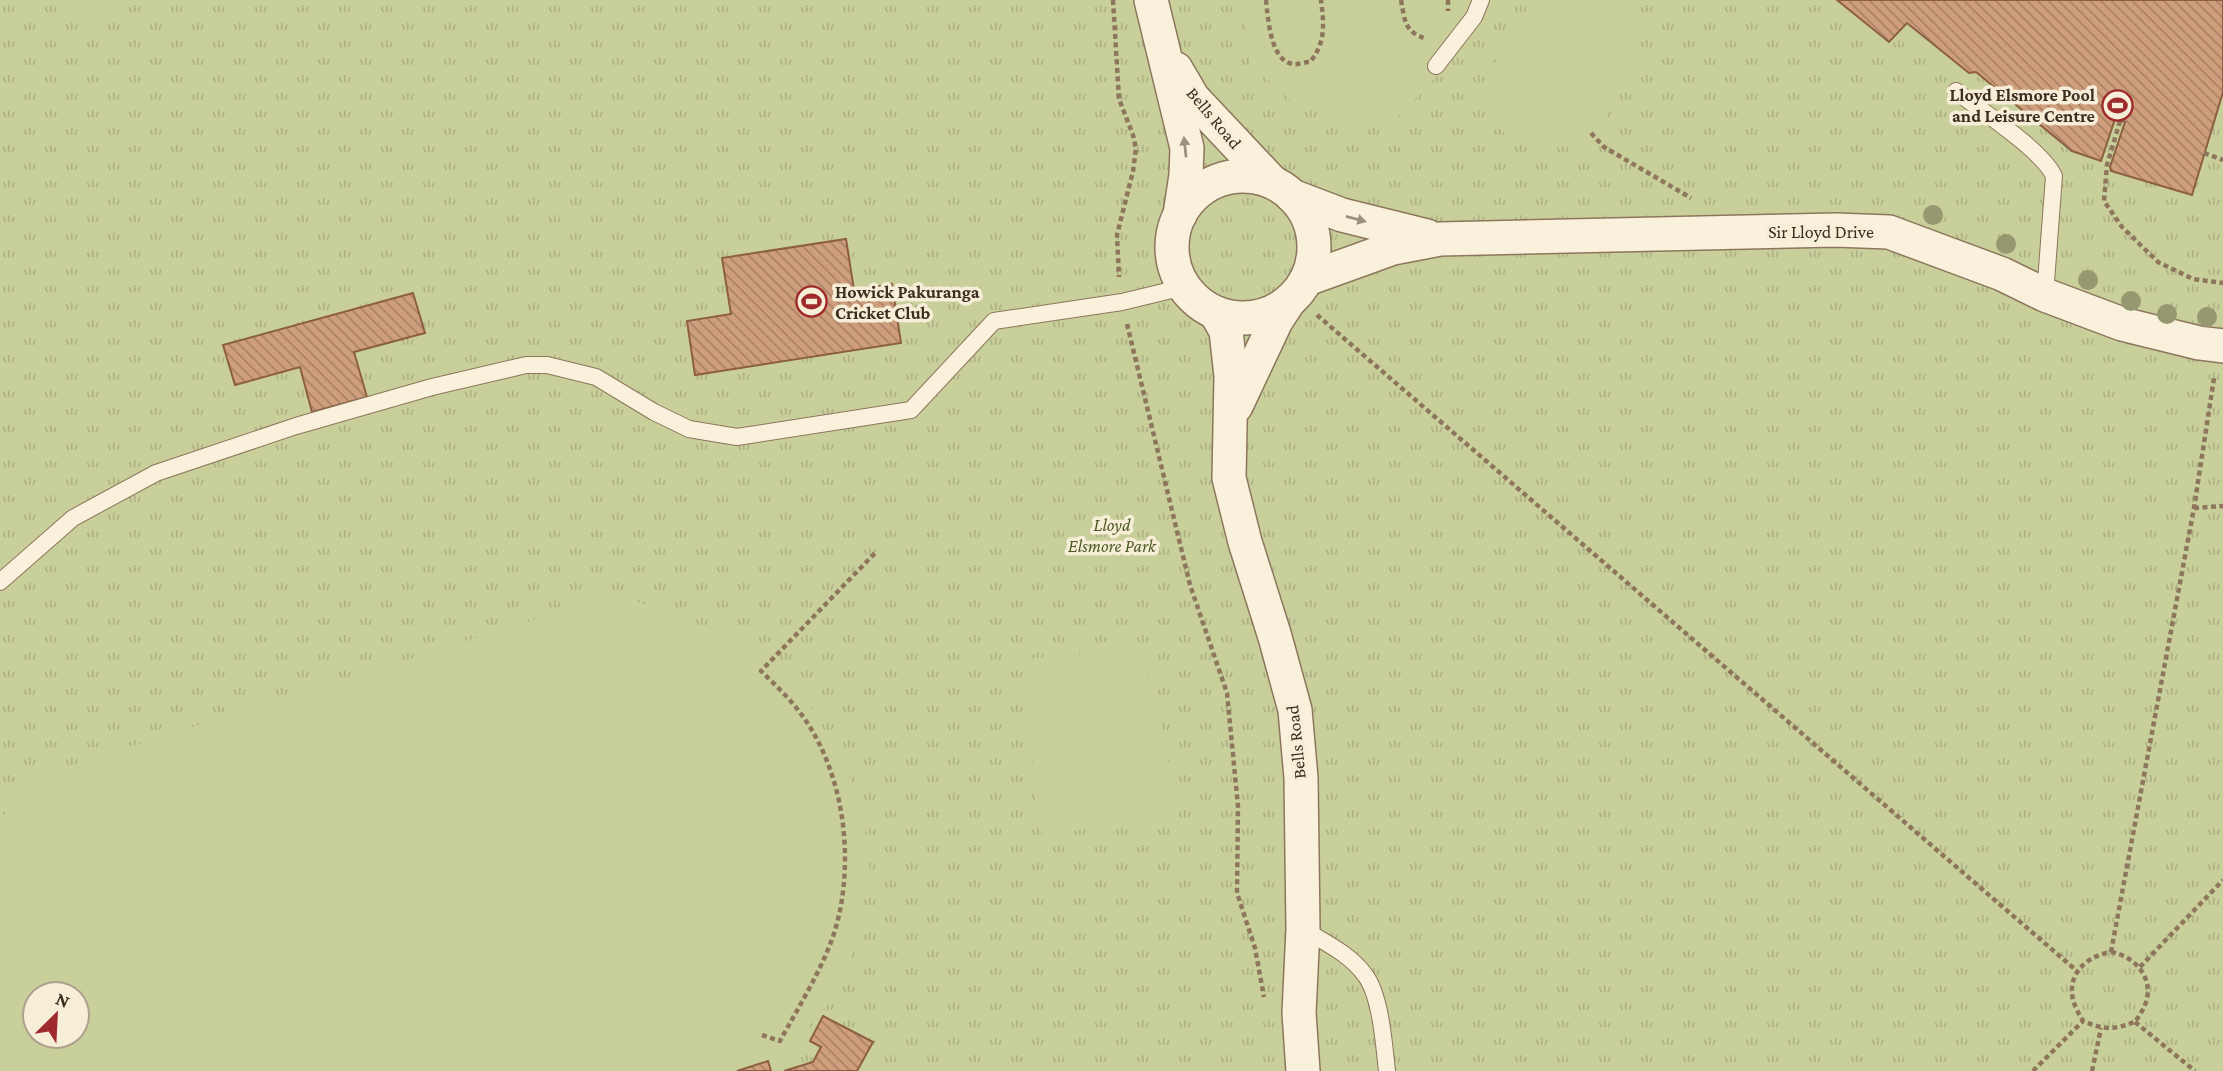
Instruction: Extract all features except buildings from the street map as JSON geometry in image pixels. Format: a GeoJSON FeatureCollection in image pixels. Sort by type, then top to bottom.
{"type":"FeatureCollection","features":[{"type":"Feature","properties":{"kind":"street","name":"Bells Road"},"geometry":{"type":"LineString","coordinates":[[1151,0],[1187,148],[1180,215]]}},
{"type":"Feature","properties":{"kind":"street","name":"Bells Road"},"geometry":{"type":"LineString","coordinates":[[1164,48],[1193,98],[1282,189]]}},
{"type":"Feature","properties":{"kind":"street"},"geometry":{"type":"LineString","coordinates":[[1250,176],[1282,189],[1306,214],[1314,238],[1314,259],[1297,292],[1278,309],[1257,317],[1237,318],[1216,313],[1199,302],[1184,287],[1176,270],[1172,251],[1173,233],[1180,215],[1207,186],[1228,178],[1250,176]]}},
{"type":"Feature","properties":{"kind":"street","name":"Sir Lloyd Drive"},"geometry":{"type":"LineString","coordinates":[[1282,189],[1342,215],[1440,239]]}},
{"type":"Feature","properties":{"kind":"street","name":"Sir Lloyd Drive"},"geometry":{"type":"LineString","coordinates":[[1297,292],[1393,248],[1440,239],[1836,230],[1889,232],[2002,274],[2045,295],[2122,324],[2199,343],[2219,358]]}},
{"type":"Feature","properties":{"kind":"street","name":"Bells Road"},"geometry":{"type":"LineString","coordinates":[[1230,421],[1267,338],[1297,292]]}},
{"type":"Feature","properties":{"kind":"street","name":"Bells Road"},"geometry":{"type":"LineString","coordinates":[[1216,313],[1226,331],[1229,346],[1229,478],[1245,542],[1295,710],[1301,778],[1303,929],[1299,1013],[1303,1071]]}},
{"type":"Feature","properties":{"kind":"lane"},"geometry":{"type":"LineString","coordinates":[[1436,66],[1474,17],[1482,0]]}},
{"type":"Feature","properties":{"kind":"lane"},"geometry":{"type":"LineString","coordinates":[[1956,91],[2038,155],[2054,176],[2045,295]]}},
{"type":"Feature","properties":{"kind":"lane"},"geometry":{"type":"LineString","coordinates":[[0,582],[73,518],[156,472],[296,426],[432,387],[526,365],[547,365],[596,377],[654,412],[689,429],[737,437],[911,410],[994,321],[1122,302],[1184,287]]}},
{"type":"Feature","properties":{"kind":"lane"},"geometry":{"type":"LineString","coordinates":[[1303,929],[1347,956],[1367,976],[1380,1012],[1387,1071]]}},
{"type":"Feature","properties":{"kind":"path"},"geometry":{"type":"LineString","coordinates":[[1113,0],[1119,99],[1136,149],[1117,235],[1122,302],[1190,584],[1227,693],[1238,806],[1237,893],[1255,948],[1264,997]]}},
{"type":"Feature","properties":{"kind":"path"},"geometry":{"type":"LineString","coordinates":[[1266,0],[1273,44],[1284,60],[1294,64],[1310,62],[1322,44],[1324,20],[1321,0]]}},
{"type":"Feature","properties":{"kind":"path"},"geometry":{"type":"LineString","coordinates":[[1401,0],[1409,30],[1426,39],[1431,38]]}},
{"type":"Feature","properties":{"kind":"path"},"geometry":{"type":"LineString","coordinates":[[1448,0],[1448,15]]}},
{"type":"Feature","properties":{"kind":"path"},"geometry":{"type":"LineString","coordinates":[[2120,121],[2107,164],[2104,201],[2122,227],[2158,262],[2193,279],[2223,283]]}},
{"type":"Feature","properties":{"kind":"path"},"geometry":{"type":"LineString","coordinates":[[1591,133],[1604,147],[1688,196],[1728,232]]}},
{"type":"Feature","properties":{"kind":"path"},"geometry":{"type":"LineString","coordinates":[[2204,153],[2223,160]]}},
{"type":"Feature","properties":{"kind":"path"},"geometry":{"type":"LineString","coordinates":[[1297,292],[2077,971]]}},
{"type":"Feature","properties":{"kind":"path"},"geometry":{"type":"LineString","coordinates":[[2111,952],[2194,508],[2219,358]]}},
{"type":"Feature","properties":{"kind":"path"},"geometry":{"type":"LineString","coordinates":[[2194,508],[2223,506]]}},
{"type":"Feature","properties":{"kind":"path"},"geometry":{"type":"LineString","coordinates":[[762,1035],[780,1041],[816,974],[836,929],[844,895],[846,855],[844,822],[835,784],[824,755],[795,706],[761,671],[877,551]]}},
{"type":"Feature","properties":{"kind":"path"},"geometry":{"type":"LineString","coordinates":[[2140,967],[2223,880]]}},
{"type":"Feature","properties":{"kind":"path"},"geometry":{"type":"LineString","coordinates":[[2111,952],[2131,959],[2140,967],[2148,993],[2146,1004],[2135,1022],[2115,1029],[2102,1028],[2083,1021],[2073,1002],[2071,988],[2077,971],[2086,961],[2098,954],[2111,952]]}},
{"type":"Feature","properties":{"kind":"path"},"geometry":{"type":"LineString","coordinates":[[2033,1071],[2083,1021]]}},
{"type":"Feature","properties":{"kind":"path"},"geometry":{"type":"LineString","coordinates":[[2135,1022],[2195,1071]]}},
{"type":"Feature","properties":{"kind":"path"},"geometry":{"type":"LineString","coordinates":[[2091,1071],[2102,1028]]}},
{"type":"Feature","properties":{"kind":"green space","name":"Lloyd Elsmore Park"},"geometry":{"type":"Polygon","coordinates":[[[0,0],[2223,0],[2223,1071],[0,1071],[0,0]]]}},
{"type":"Feature","properties":{"kind":"green space"},"geometry":{"type":"Polygon","coordinates":[[[83,0],[98,0],[103,35],[89,37],[83,0]]]}},
{"type":"Feature","properties":{"kind":"green space"},"geometry":{"type":"Polygon","coordinates":[[[1243,0],[1492,0],[1439,74],[1397,117],[1344,124],[1288,98],[1251,64],[1243,0]]]}},
{"type":"Feature","properties":{"kind":"green space"},"geometry":{"type":"Polygon","coordinates":[[[1550,0],[1633,0],[1641,33],[1640,49],[1634,66],[1612,106],[1593,132],[1577,143],[1543,148],[1511,137],[1493,123],[1484,105],[1484,91],[1505,47],[1550,0]]]}},
{"type":"Feature","properties":{"kind":"green space"},"geometry":{"type":"Polygon","coordinates":[[[616,594],[726,635],[764,668],[802,692],[839,755],[862,804],[870,871],[855,949],[831,1001],[792,1046],[780,1071],[0,1071],[0,823],[21,781],[616,594]]]}},
{"type":"Feature","properties":{"kind":"green space"},"geometry":{"type":"Polygon","coordinates":[[[1142,649],[1166,745],[1176,812],[1042,837],[1034,781],[1025,659],[1142,649]]]}},
{"type":"Feature","properties":{"kind":"place","name":"Lloyd Elsmore Pool and Leisure Centre"},"geometry":{"type":"Point","coordinates":[2118,105]}},
{"type":"Feature","properties":{"kind":"place","name":"Howick Pakuranga Cricket Club"},"geometry":{"type":"Point","coordinates":[812,302]}}]}
